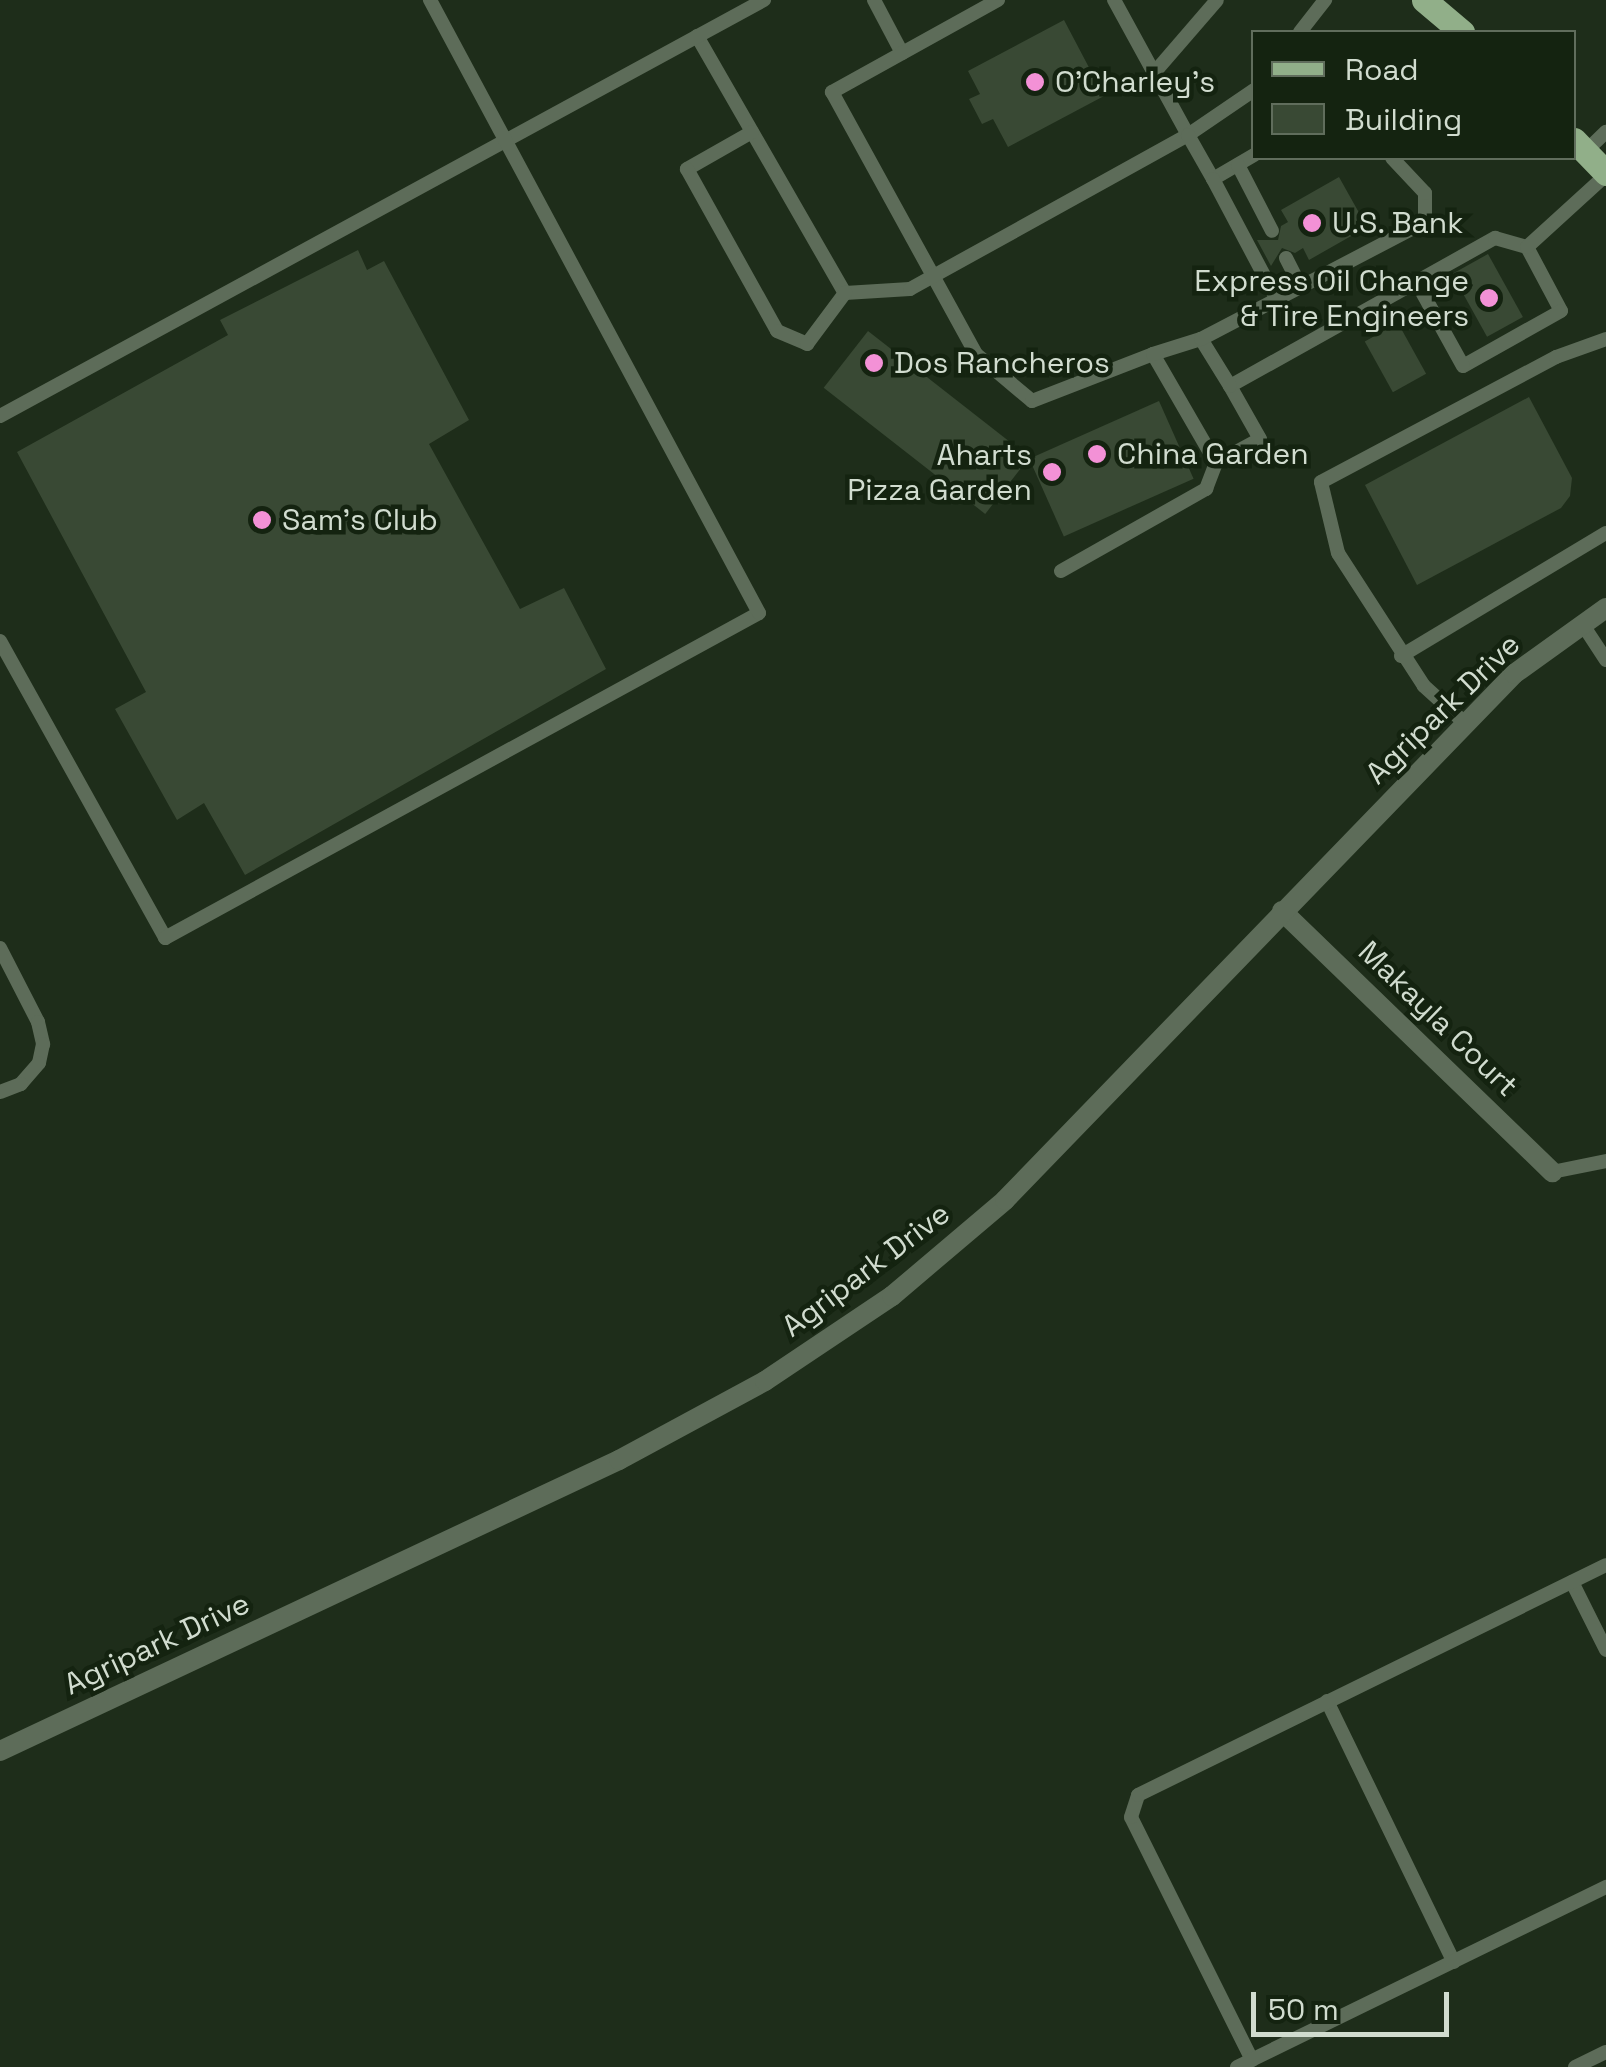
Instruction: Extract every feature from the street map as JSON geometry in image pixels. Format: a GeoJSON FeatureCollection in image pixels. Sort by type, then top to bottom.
{"type":"FeatureCollection","features":[{"type":"Feature","properties":{"kind":"main road"},"geometry":{"type":"LineString","coordinates":[[1424,0],[1460,30]]}},
{"type":"Feature","properties":{"kind":"main road"},"geometry":{"type":"LineString","coordinates":[[1579,146],[1606,174]]}},
{"type":"Feature","properties":{"kind":"street","name":"Agripark Drive"},"geometry":{"type":"LineString","coordinates":[[0,1751],[619,1460],[765,1382],[892,1296],[1005,1200],[1514,674],[1606,608]]}},
{"type":"Feature","properties":{"kind":"street","name":"Makayla Court"},"geometry":{"type":"LineString","coordinates":[[1282,910],[1552,1172]]}},
{"type":"Feature","properties":{"kind":"lane"},"geometry":{"type":"LineString","coordinates":[[0,642],[164,938],[760,612],[430,0]]}},
{"type":"Feature","properties":{"kind":"lane"},"geometry":{"type":"LineString","coordinates":[[874,0],[902,53]]}},
{"type":"Feature","properties":{"kind":"lane"},"geometry":{"type":"LineString","coordinates":[[998,0],[832,92],[976,354],[1032,400],[1201,339],[1425,222],[1425,193],[1394,160]]}},
{"type":"Feature","properties":{"kind":"lane"},"geometry":{"type":"LineString","coordinates":[[1114,0],[1214,178],[1276,300]]}},
{"type":"Feature","properties":{"kind":"lane"},"geometry":{"type":"LineString","coordinates":[[1154,73],[1217,0]]}},
{"type":"Feature","properties":{"kind":"lane"},"geometry":{"type":"LineString","coordinates":[[1302,30],[1325,0]]}},
{"type":"Feature","properties":{"kind":"lane"},"geometry":{"type":"LineString","coordinates":[[0,416],[757,2]]}},
{"type":"Feature","properties":{"kind":"lane"},"geometry":{"type":"LineString","coordinates":[[697,36],[845,293]]}},
{"type":"Feature","properties":{"kind":"lane"},"geometry":{"type":"LineString","coordinates":[[752,132],[687,169],[777,331],[807,344],[845,293],[910,289],[1188,134],[1251,92]]}},
{"type":"Feature","properties":{"kind":"lane"},"geometry":{"type":"LineString","coordinates":[[1579,146],[1606,132]]}},
{"type":"Feature","properties":{"kind":"lane"},"geometry":{"type":"LineString","coordinates":[[1214,178],[1251,157]]}},
{"type":"Feature","properties":{"kind":"lane"},"geometry":{"type":"LineString","coordinates":[[1238,165],[1272,231]]}},
{"type":"Feature","properties":{"kind":"lane"},"geometry":{"type":"LineString","coordinates":[[1527,248],[1606,174]]}},
{"type":"Feature","properties":{"kind":"lane"},"geometry":{"type":"LineString","coordinates":[[1230,386],[1495,238],[1527,248],[1562,310],[1462,366],[1416,284]]}},
{"type":"Feature","properties":{"kind":"lane"},"geometry":{"type":"LineString","coordinates":[[1286,258],[1301,287]]}},
{"type":"Feature","properties":{"kind":"lane"},"geometry":{"type":"LineString","coordinates":[[1466,724],[1424,686],[1401,656],[1338,553],[1321,482],[1556,357],[1606,338]]}},
{"type":"Feature","properties":{"kind":"lane"},"geometry":{"type":"LineString","coordinates":[[1061,571],[1206,490],[1216,463],[1260,439],[1201,339]]}},
{"type":"Feature","properties":{"kind":"lane"},"geometry":{"type":"LineString","coordinates":[[1153,354],[1216,463]]}},
{"type":"Feature","properties":{"kind":"lane"},"geometry":{"type":"LineString","coordinates":[[1401,656],[1606,533]]}},
{"type":"Feature","properties":{"kind":"lane"},"geometry":{"type":"LineString","coordinates":[[1584,625],[1606,660]]}},
{"type":"Feature","properties":{"kind":"lane"},"geometry":{"type":"LineString","coordinates":[[0,948],[38,1022],[43,1044],[40,1063],[21,1084],[0,1092]]}},
{"type":"Feature","properties":{"kind":"lane"},"geometry":{"type":"LineString","coordinates":[[1552,1172],[1606,1161]]}},
{"type":"Feature","properties":{"kind":"lane"},"geometry":{"type":"LineString","coordinates":[[1252,2060],[1131,1816],[1138,1796],[1606,1565]]}},
{"type":"Feature","properties":{"kind":"lane"},"geometry":{"type":"LineString","coordinates":[[1572,1582],[1606,1650]]}},
{"type":"Feature","properties":{"kind":"lane"},"geometry":{"type":"LineString","coordinates":[[1327,1701],[1454,1962]]}},
{"type":"Feature","properties":{"kind":"lane"},"geometry":{"type":"LineString","coordinates":[[1238,2067],[1606,1888]]}},
{"type":"Feature","properties":{"kind":"lane"},"geometry":{"type":"LineString","coordinates":[[1575,2067],[1606,2052]]}},
{"type":"Feature","properties":{"kind":"building","name":"O'Charley's"},"geometry":{"type":"Polygon","coordinates":[[[1064,20],[1104,96],[1008,147],[993,119],[982,124],[969,99],[980,94],[968,71],[1064,20]]]}},
{"type":"Feature","properties":{"kind":"building"},"geometry":{"type":"Polygon","coordinates":[[[1339,177],[1367,227],[1309,260],[1303,248],[1295,253],[1282,248],[1271,266],[1257,240],[1278,240],[1281,226],[1288,222],[1281,210],[1339,177]]]}},
{"type":"Feature","properties":{"kind":"building","name":"Sam's Club"},"geometry":{"type":"Polygon","coordinates":[[[358,250],[367,270],[384,261],[469,420],[429,444],[520,609],[564,588],[606,669],[245,875],[204,803],[177,820],[115,709],[146,692],[17,452],[228,335],[220,320],[358,250]]]}},
{"type":"Feature","properties":{"kind":"building"},"geometry":{"type":"Polygon","coordinates":[[[1488,254],[1523,317],[1487,337],[1452,274],[1488,254]]]}},
{"type":"Feature","properties":{"kind":"building"},"geometry":{"type":"Polygon","coordinates":[[[1398,323],[1426,374],[1393,392],[1365,341],[1398,323]]]}},
{"type":"Feature","properties":{"kind":"building"},"geometry":{"type":"Polygon","coordinates":[[[868,331],[1030,457],[985,514],[824,388],[868,331]]]}},
{"type":"Feature","properties":{"kind":"building"},"geometry":{"type":"Polygon","coordinates":[[[1529,397],[1572,478],[1570,496],[1561,508],[1417,585],[1365,485],[1529,397]]]}},
{"type":"Feature","properties":{"kind":"building"},"geometry":{"type":"Polygon","coordinates":[[[1159,401],[1194,479],[1064,536],[1029,459],[1159,401]]]}},
{"type":"Feature","properties":{"kind":"place","name":"O'Charley's"},"geometry":{"type":"Point","coordinates":[1035,82]}},
{"type":"Feature","properties":{"kind":"place","name":"U.S. Bank"},"geometry":{"type":"Point","coordinates":[1312,223]}},
{"type":"Feature","properties":{"kind":"place","name":"Express Oil Change & Tire Engineers"},"geometry":{"type":"Point","coordinates":[1489,298]}},
{"type":"Feature","properties":{"kind":"place","name":"Dos Rancheros"},"geometry":{"type":"Point","coordinates":[874,363]}},
{"type":"Feature","properties":{"kind":"place","name":"China Garden"},"geometry":{"type":"Point","coordinates":[1097,454]}},
{"type":"Feature","properties":{"kind":"place","name":"Aharts Pizza Garden"},"geometry":{"type":"Point","coordinates":[1052,472]}},
{"type":"Feature","properties":{"kind":"place","name":"Sam's Club"},"geometry":{"type":"Point","coordinates":[262,520]}}]}
